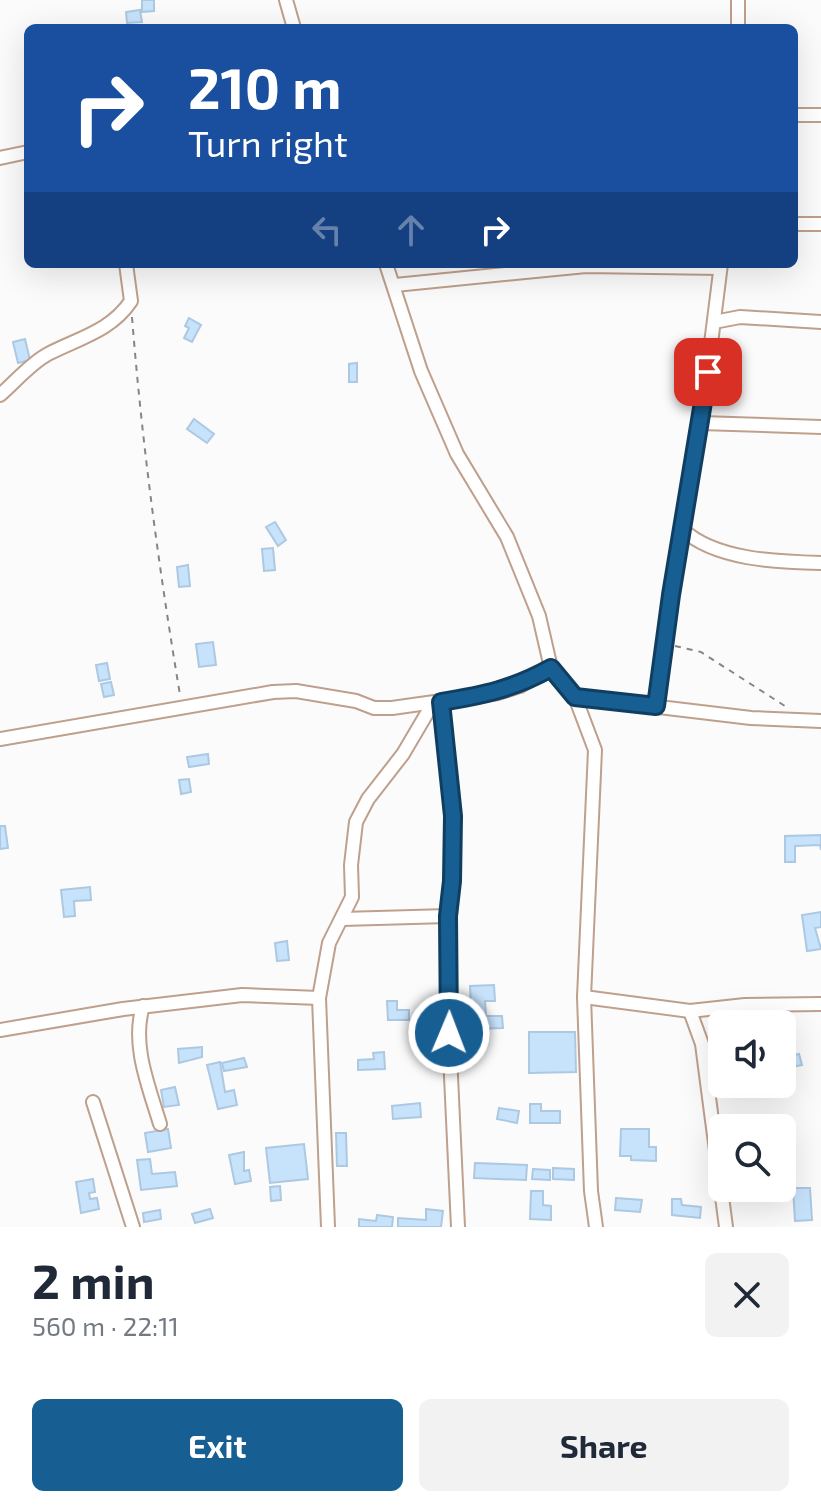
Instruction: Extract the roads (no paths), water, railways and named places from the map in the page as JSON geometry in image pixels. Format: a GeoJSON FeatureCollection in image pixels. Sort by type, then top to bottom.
{"type":"FeatureCollection","features":[{"type":"Feature","properties":{"kind":"street"},"geometry":{"type":"LineString","coordinates":[[286,0],[293,24]]}},
{"type":"Feature","properties":{"kind":"street"},"geometry":{"type":"LineString","coordinates":[[738,0],[738,24]]}},
{"type":"Feature","properties":{"kind":"street"},"geometry":{"type":"LineString","coordinates":[[798,115],[821,115]]}},
{"type":"Feature","properties":{"kind":"street"},"geometry":{"type":"LineString","coordinates":[[0,158],[24,153]]}},
{"type":"Feature","properties":{"kind":"street"},"geometry":{"type":"LineString","coordinates":[[798,224],[821,224]]}},
{"type":"Feature","properties":{"kind":"street"},"geometry":{"type":"LineString","coordinates":[[0,395],[46,355],[109,325],[121,316],[131,301],[127,268]]}},
{"type":"Feature","properties":{"kind":"street"},"geometry":{"type":"LineString","coordinates":[[388,268],[421,371],[457,454],[507,537],[539,616],[551,668],[575,697],[595,750],[584,997],[591,1191],[596,1227]]}},
{"type":"Feature","properties":{"kind":"street"},"geometry":{"type":"LineString","coordinates":[[395,285],[566,268]]}},
{"type":"Feature","properties":{"kind":"street"},"geometry":{"type":"LineString","coordinates":[[656,706],[701,423],[720,268]]}},
{"type":"Feature","properties":{"kind":"street"},"geometry":{"type":"LineString","coordinates":[[714,322],[740,317],[821,322]]}},
{"type":"Feature","properties":{"kind":"street"},"geometry":{"type":"LineString","coordinates":[[701,423],[821,427]]}},
{"type":"Feature","properties":{"kind":"street"},"geometry":{"type":"LineString","coordinates":[[682,529],[707,546],[757,557],[821,563]]}},
{"type":"Feature","properties":{"kind":"street"},"geometry":{"type":"LineString","coordinates":[[0,739],[284,691],[356,701],[374,708],[437,702],[498,693],[520,686],[551,668]]}},
{"type":"Feature","properties":{"kind":"street"},"geometry":{"type":"LineString","coordinates":[[575,697],[751,718],[821,721]]}},
{"type":"Feature","properties":{"kind":"street"},"geometry":{"type":"LineString","coordinates":[[437,702],[453,816],[448,916],[449,1033],[458,1227]]}},
{"type":"Feature","properties":{"kind":"street"},"geometry":{"type":"LineString","coordinates":[[328,1227],[319,998],[329,943],[352,897],[351,865],[356,822],[361,809],[437,702]]}},
{"type":"Feature","properties":{"kind":"street"},"geometry":{"type":"LineString","coordinates":[[342,919],[448,916]]}},
{"type":"Feature","properties":{"kind":"street"},"geometry":{"type":"LineString","coordinates":[[0,1030],[143,1006],[242,995],[319,998]]}},
{"type":"Feature","properties":{"kind":"street"},"geometry":{"type":"LineString","coordinates":[[584,997],[690,1011],[745,1005],[821,1004]]}},
{"type":"Feature","properties":{"kind":"street"},"geometry":{"type":"LineString","coordinates":[[143,1006],[138,1023],[138,1042],[160,1124]]}},
{"type":"Feature","properties":{"kind":"street"},"geometry":{"type":"LineString","coordinates":[[690,1011],[702,1044],[726,1227]]}},
{"type":"Feature","properties":{"kind":"street"},"geometry":{"type":"LineString","coordinates":[[93,1102],[133,1227]]}}]}
